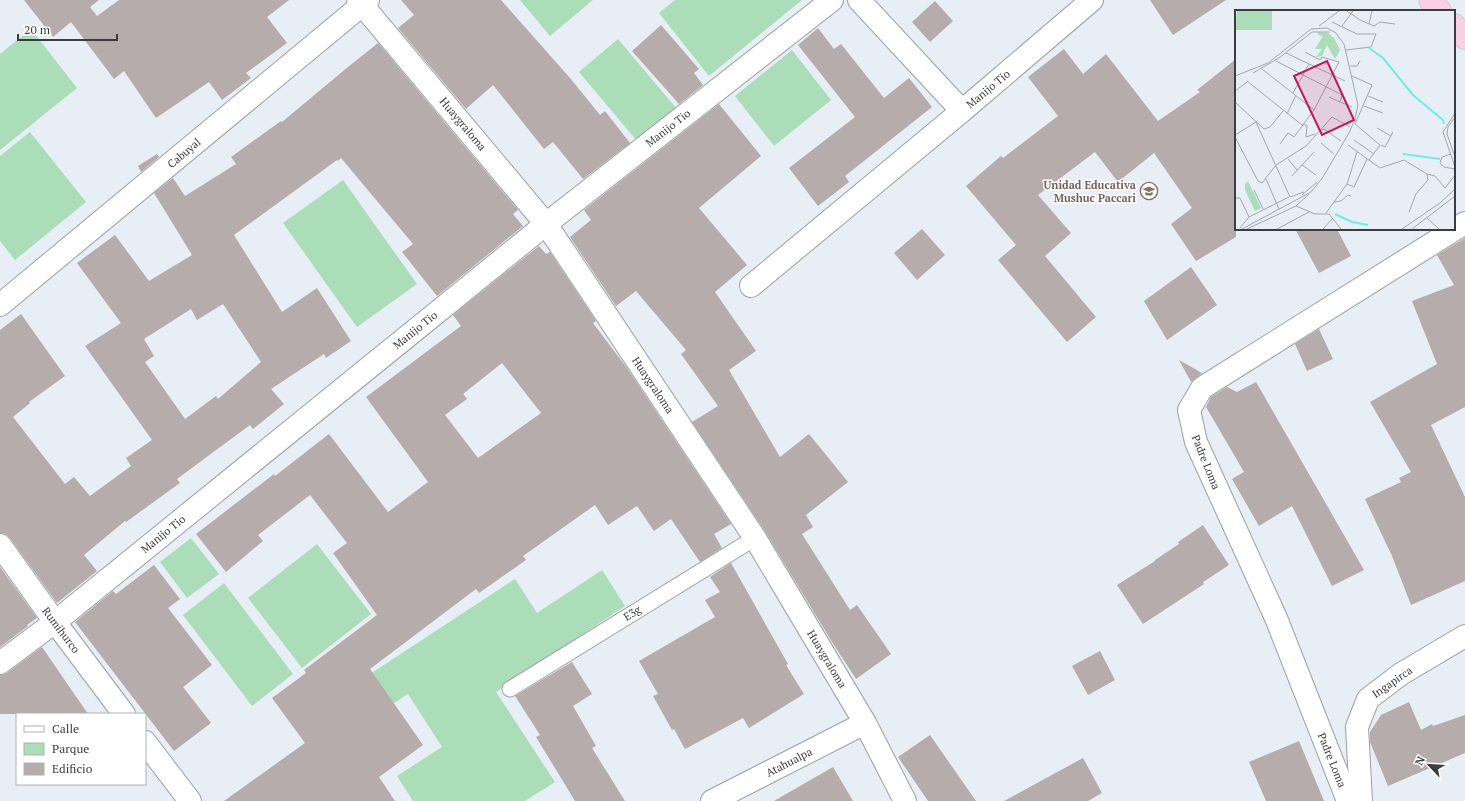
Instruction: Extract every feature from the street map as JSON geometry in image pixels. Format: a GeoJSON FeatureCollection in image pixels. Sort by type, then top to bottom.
{"type":"FeatureCollection","features":[{"type":"Feature","properties":{"kind":"highway"},"geometry":{"type":"LineString","coordinates":[[1430,0],[1439,10]]}},
{"type":"Feature","properties":{"kind":"highway"},"geometry":{"type":"LineString","coordinates":[[1455,26],[1465,38]]}},
{"type":"Feature","properties":{"kind":"street","name":"Manijo Tio"},"geometry":{"type":"LineString","coordinates":[[0,663],[55,622],[546,224],[832,0]]}},
{"type":"Feature","properties":{"kind":"street","name":"Manijo Tio"},"geometry":{"type":"LineString","coordinates":[[859,0],[962,111],[1092,0]]}},
{"type":"Feature","properties":{"kind":"street","name":"Huaygraloma"},"geometry":{"type":"LineString","coordinates":[[363,2],[546,224],[755,538],[865,723],[905,801]]}},
{"type":"Feature","properties":{"kind":"street","name":"Cabuyal"},"geometry":{"type":"LineString","coordinates":[[0,305],[363,2]]}},
{"type":"Feature","properties":{"kind":"street"},"geometry":{"type":"LineString","coordinates":[[751,286],[962,111]]}},
{"type":"Feature","properties":{"kind":"street","name":"Padre Loma"},"geometry":{"type":"LineString","coordinates":[[1455,229],[1465,223]]}},
{"type":"Feature","properties":{"kind":"street","name":"Padre Loma"},"geometry":{"type":"LineString","coordinates":[[1348,801],[1276,618],[1196,442],[1189,410],[1202,388],[1454,230]]}},
{"type":"Feature","properties":{"kind":"street","name":"Rumihurco"},"geometry":{"type":"LineString","coordinates":[[0,545],[55,622],[123,713]]}},
{"type":"Feature","properties":{"kind":"street","name":"Ingapirca"},"geometry":{"type":"LineString","coordinates":[[1361,801],[1357,727],[1368,699],[1401,674],[1465,636]]}},
{"type":"Feature","properties":{"kind":"street","name":"Atahualpa"},"geometry":{"type":"LineString","coordinates":[[712,801],[865,723]]}},
{"type":"Feature","properties":{"kind":"street"},"geometry":{"type":"LineString","coordinates":[[146,743],[190,801]]}},
{"type":"Feature","properties":{"kind":"lane","name":"E3g"},"geometry":{"type":"LineString","coordinates":[[510,689],[755,538]]}},
{"type":"Feature","properties":{"kind":"green space"},"geometry":{"type":"Polygon","coordinates":[[[520,0],[593,0],[550,36],[520,0]]]}},
{"type":"Feature","properties":{"kind":"green space"},"geometry":{"type":"Polygon","coordinates":[[[675,0],[802,0],[709,76],[659,13],[675,0]]]}},
{"type":"Feature","properties":{"kind":"green space"},"geometry":{"type":"Polygon","coordinates":[[[31,29],[77,88],[0,150],[0,54],[31,29]]]}},
{"type":"Feature","properties":{"kind":"green space"},"geometry":{"type":"Polygon","coordinates":[[[618,39],[676,108],[637,141],[579,72],[618,39]]]}},
{"type":"Feature","properties":{"kind":"green space"},"geometry":{"type":"Polygon","coordinates":[[[792,50],[831,100],[774,146],[735,96],[792,50]]]}},
{"type":"Feature","properties":{"kind":"green space"},"geometry":{"type":"Polygon","coordinates":[[[30,132],[86,202],[15,260],[0,241],[0,156],[30,132]]]}},
{"type":"Feature","properties":{"kind":"green space"},"geometry":{"type":"Polygon","coordinates":[[[343,180],[417,284],[357,327],[283,223],[343,180]]]}},
{"type":"Feature","properties":{"kind":"green space"},"geometry":{"type":"Polygon","coordinates":[[[191,538],[219,574],[187,598],[160,562],[191,538]]]}},
{"type":"Feature","properties":{"kind":"green space"},"geometry":{"type":"Polygon","coordinates":[[[317,544],[371,614],[302,668],[248,598],[317,544]]]}},
{"type":"Feature","properties":{"kind":"green space"},"geometry":{"type":"Polygon","coordinates":[[[602,570],[625,606],[496,692],[555,782],[525,801],[413,801],[397,776],[442,747],[408,694],[356,728],[335,697],[515,579],[537,613],[602,570]]]}},
{"type":"Feature","properties":{"kind":"green space"},"geometry":{"type":"Polygon","coordinates":[[[224,583],[293,674],[252,706],[183,615],[224,583]]]}},
{"type":"Feature","properties":{"kind":"building"},"geometry":{"type":"Polygon","coordinates":[[[24,0],[99,0],[90,7],[97,16],[119,0],[289,0],[267,17],[287,43],[246,73],[251,78],[222,100],[209,82],[156,118],[124,71],[114,79],[71,22],[53,37],[24,0]]]}},
{"type":"Feature","properties":{"kind":"building"},"geometry":{"type":"Polygon","coordinates":[[[401,0],[501,0],[570,78],[600,115],[605,111],[630,143],[583,179],[553,142],[544,149],[493,85],[466,109],[398,28],[414,15],[401,0]]]}},
{"type":"Feature","properties":{"kind":"building"},"geometry":{"type":"Polygon","coordinates":[[[1150,0],[1226,0],[1173,35],[1150,0]]]}},
{"type":"Feature","properties":{"kind":"building"},"geometry":{"type":"Polygon","coordinates":[[[935,1],[953,21],[930,42],[912,22],[935,1]]]}},
{"type":"Feature","properties":{"kind":"building"},"geometry":{"type":"Polygon","coordinates":[[[661,25],[699,69],[694,73],[703,85],[679,104],[632,51],[661,25]]]}},
{"type":"Feature","properties":{"kind":"building"},"geometry":{"type":"Polygon","coordinates":[[[818,28],[834,49],[841,44],[884,98],[909,78],[932,107],[845,176],[849,182],[818,206],[789,168],[855,117],[798,45],[818,28]]]}},
{"type":"Feature","properties":{"kind":"building"},"geometry":{"type":"Polygon","coordinates":[[[378,43],[518,210],[513,214],[523,226],[437,296],[402,252],[413,244],[341,158],[234,235],[282,312],[317,288],[351,341],[326,358],[324,354],[271,389],[284,404],[253,429],[250,425],[177,479],[180,483],[126,522],[125,521],[84,555],[97,571],[57,603],[10,538],[6,534],[0,533],[0,330],[21,314],[65,376],[29,402],[30,403],[13,417],[65,484],[74,477],[90,496],[131,466],[126,458],[152,440],[85,346],[121,323],[77,263],[115,235],[149,281],[192,255],[154,193],[173,178],[185,196],[236,164],[231,157],[281,121],[282,122],[378,43]],[[223,304],[197,320],[191,309],[144,339],[154,356],[145,362],[185,419],[216,396],[218,399],[261,362],[223,304]]]}},
{"type":"Feature","properties":{"kind":"building"},"geometry":{"type":"Polygon","coordinates":[[[1064,49],[1083,74],[1106,54],[1158,121],[1200,92],[1197,90],[1235,60],[1236,237],[1196,261],[1171,224],[1192,208],[1154,153],[1118,182],[1095,152],[1038,195],[1071,233],[1045,256],[1096,317],[1067,342],[998,260],[1016,245],[966,186],[1001,156],[1003,158],[1058,116],[1028,77],[1064,49]]]}},
{"type":"Feature","properties":{"kind":"building"},"geometry":{"type":"Polygon","coordinates":[[[719,104],[761,156],[699,208],[747,265],[715,292],[756,351],[729,370],[780,457],[809,434],[848,482],[806,515],[813,527],[802,534],[850,610],[857,605],[891,654],[856,679],[765,531],[692,422],[718,406],[681,354],[686,350],[636,291],[616,306],[570,237],[591,220],[584,210],[719,104]]]}},
{"type":"Feature","properties":{"kind":"building"},"geometry":{"type":"Polygon","coordinates":[[[157,154],[159,157],[141,172],[138,166],[157,154]]]}},
{"type":"Feature","properties":{"kind":"building"},"geometry":{"type":"Polygon","coordinates":[[[922,229],[945,255],[917,280],[894,253],[922,229]]]}},
{"type":"Feature","properties":{"kind":"building"},"geometry":{"type":"Polygon","coordinates":[[[1296,230],[1338,230],[1351,256],[1319,273],[1296,230]]]}},
{"type":"Feature","properties":{"kind":"building"},"geometry":{"type":"Polygon","coordinates":[[[1465,238],[1465,407],[1431,425],[1465,497],[1465,581],[1411,605],[1392,556],[1365,499],[1401,482],[1399,478],[1411,472],[1370,402],[1437,364],[1412,301],[1454,285],[1437,255],[1465,238]]]}},
{"type":"Feature","properties":{"kind":"building"},"geometry":{"type":"Polygon","coordinates":[[[539,246],[546,254],[550,252],[596,321],[593,323],[627,368],[731,524],[714,534],[722,548],[700,562],[671,519],[654,531],[637,506],[608,525],[595,505],[523,556],[526,560],[479,593],[476,589],[370,669],[423,745],[379,777],[395,801],[224,801],[305,743],[272,698],[306,673],[304,670],[377,615],[333,553],[347,543],[310,495],[258,535],[263,541],[226,572],[196,534],[329,434],[388,512],[428,482],[366,397],[461,326],[453,315],[539,246]],[[502,363],[463,394],[467,399],[445,415],[478,458],[541,413],[502,363]]]}},
{"type":"Feature","properties":{"kind":"building"},"geometry":{"type":"Polygon","coordinates":[[[1191,267],[1217,305],[1167,340],[1144,301],[1191,267]]]}},
{"type":"Feature","properties":{"kind":"building"},"geometry":{"type":"Polygon","coordinates":[[[1319,329],[1333,359],[1307,371],[1295,344],[1319,329]]]}},
{"type":"Feature","properties":{"kind":"building"},"geometry":{"type":"Polygon","coordinates":[[[1179,360],[1202,373],[1191,382],[1179,360]]]}},
{"type":"Feature","properties":{"kind":"building"},"geometry":{"type":"Polygon","coordinates":[[[1256,382],[1364,570],[1332,586],[1292,506],[1259,526],[1232,479],[1244,472],[1206,407],[1211,397],[1227,387],[1237,392],[1256,382]]]}},
{"type":"Feature","properties":{"kind":"building"},"geometry":{"type":"Polygon","coordinates":[[[1203,525],[1229,565],[1203,582],[1204,584],[1143,624],[1117,585],[1155,561],[1179,544],[1178,542],[1203,525]]]}},
{"type":"Feature","properties":{"kind":"building"},"geometry":{"type":"Polygon","coordinates":[[[731,563],[788,664],[786,665],[804,694],[749,728],[743,718],[685,749],[674,729],[672,730],[653,696],[658,694],[639,661],[715,617],[705,600],[720,592],[710,577],[731,563]]]}},
{"type":"Feature","properties":{"kind":"building"},"geometry":{"type":"Polygon","coordinates":[[[154,565],[180,599],[168,608],[212,665],[183,687],[211,723],[174,751],[75,622],[113,591],[116,594],[154,565]]]}},
{"type":"Feature","properties":{"kind":"building"},"geometry":{"type":"Polygon","coordinates":[[[0,567],[37,618],[0,647],[0,567]]]}},
{"type":"Feature","properties":{"kind":"building"},"geometry":{"type":"Polygon","coordinates":[[[42,647],[87,713],[0,714],[0,675],[7,673],[42,647]]]}},
{"type":"Feature","properties":{"kind":"building"},"geometry":{"type":"Polygon","coordinates":[[[1100,651],[1115,680],[1088,695],[1072,666],[1100,651]]]}},
{"type":"Feature","properties":{"kind":"building"},"geometry":{"type":"Polygon","coordinates":[[[572,662],[592,694],[573,706],[596,746],[592,748],[625,801],[575,801],[536,737],[540,735],[515,696],[572,662]]]}},
{"type":"Feature","properties":{"kind":"building"},"geometry":{"type":"Polygon","coordinates":[[[1409,702],[1421,730],[1432,724],[1433,726],[1465,715],[1465,753],[1388,786],[1370,742],[1370,732],[1381,715],[1409,702]]]}},
{"type":"Feature","properties":{"kind":"building"},"geometry":{"type":"Polygon","coordinates":[[[930,735],[976,801],[928,801],[898,757],[930,735]]]}},
{"type":"Feature","properties":{"kind":"building"},"geometry":{"type":"Polygon","coordinates":[[[1299,741],[1324,801],[1266,801],[1249,762],[1299,741]]]}},
{"type":"Feature","properties":{"kind":"building"},"geometry":{"type":"Polygon","coordinates":[[[1083,758],[1102,793],[1088,801],[1004,801],[1083,758]]]}},
{"type":"Feature","properties":{"kind":"building"},"geometry":{"type":"Polygon","coordinates":[[[833,767],[853,801],[774,801],[833,767]]]}},
{"type":"Feature","properties":{"kind":"place","name":"Unidad Educativa Mushuc Paccari"},"geometry":{"type":"Point","coordinates":[1149,191]}}]}
